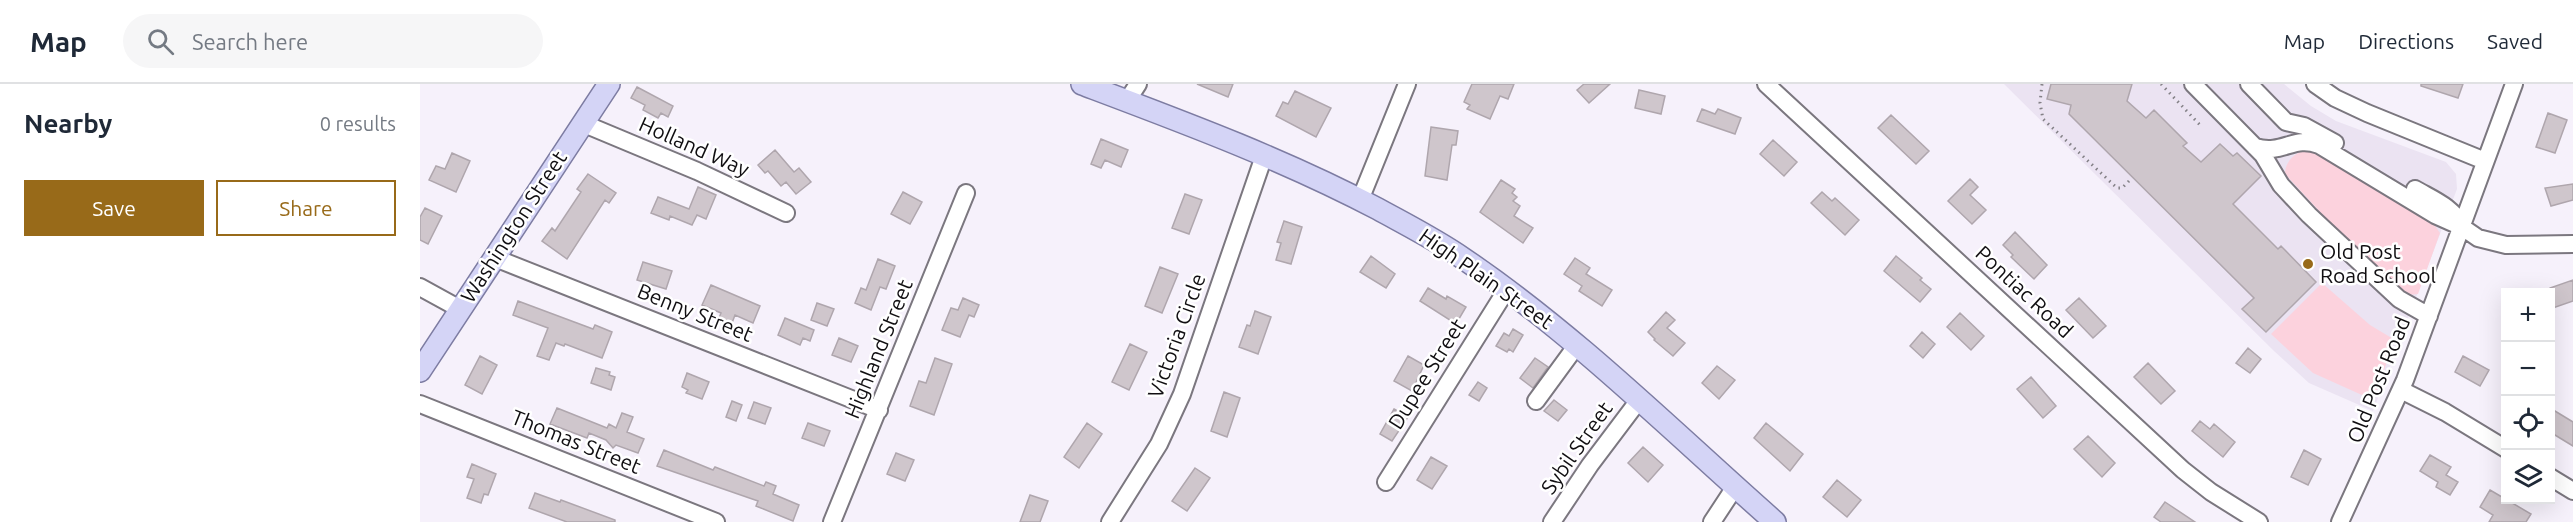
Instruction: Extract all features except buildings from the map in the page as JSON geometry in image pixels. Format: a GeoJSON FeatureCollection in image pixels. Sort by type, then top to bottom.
{"type":"FeatureCollection","features":[{"type":"Feature","properties":{"kind":"main road","name":"Washington Street"},"geometry":{"type":"LineString","coordinates":[[420,371],[609,84]]}},
{"type":"Feature","properties":{"kind":"main road","name":"High Plain Street"},"geometry":{"type":"LineString","coordinates":[[1082,84],[1133,92],[1360,200],[1464,258],[1577,345],[1775,522]]}},
{"type":"Feature","properties":{"kind":"street"},"geometry":{"type":"LineString","coordinates":[[1360,200],[1407,84]]}},
{"type":"Feature","properties":{"kind":"street","name":"Pontiac Road"},"geometry":{"type":"LineString","coordinates":[[1766,84],[2183,470],[2211,492],[2259,522]]}},
{"type":"Feature","properties":{"kind":"street"},"geometry":{"type":"LineString","coordinates":[[2193,84],[2269,163],[2280,185],[2349,254],[2399,299],[2429,316]]}},
{"type":"Feature","properties":{"kind":"street"},"geometry":{"type":"LineString","coordinates":[[2249,84],[2287,123],[2316,131],[2448,208],[2458,218],[2462,227]]}},
{"type":"Feature","properties":{"kind":"street"},"geometry":{"type":"LineString","coordinates":[[2314,84],[2335,99],[2486,161]]}},
{"type":"Feature","properties":{"kind":"street","name":"Old Post Road"},"geometry":{"type":"LineString","coordinates":[[2340,522],[2401,390],[2514,84]]}},
{"type":"Feature","properties":{"kind":"street","name":"Holland Way"},"geometry":{"type":"LineString","coordinates":[[582,123],[697,171],[786,213]]}},
{"type":"Feature","properties":{"kind":"street"},"geometry":{"type":"LineString","coordinates":[[2255,147],[2276,150],[2300,141],[2319,145],[2435,215],[2462,227],[2478,238],[2505,245],[2573,244]]}},
{"type":"Feature","properties":{"kind":"street","name":"Victoria Circle"},"geometry":{"type":"LineString","coordinates":[[1110,522],[1159,444],[1182,394],[1264,156]]}},
{"type":"Feature","properties":{"kind":"street","name":"Highland Street"},"geometry":{"type":"LineString","coordinates":[[832,522],[966,193]]}},
{"type":"Feature","properties":{"kind":"street","name":"Benny Street"},"geometry":{"type":"LineString","coordinates":[[495,258],[879,410]]}},
{"type":"Feature","properties":{"kind":"street"},"geometry":{"type":"LineString","coordinates":[[420,287],[460,309]]}},
{"type":"Feature","properties":{"kind":"street","name":"Dupee Street"},"geometry":{"type":"LineString","coordinates":[[1386,482],[1507,290]]}},
{"type":"Feature","properties":{"kind":"street"},"geometry":{"type":"LineString","coordinates":[[1536,401],[1577,345]]}},
{"type":"Feature","properties":{"kind":"street"},"geometry":{"type":"LineString","coordinates":[[2401,390],[2445,412],[2501,447]]}},
{"type":"Feature","properties":{"kind":"street","name":"Sybil Street"},"geometry":{"type":"LineString","coordinates":[[1552,522],[1590,465],[1639,400]]}},
{"type":"Feature","properties":{"kind":"street","name":"Thomas Street"},"geometry":{"type":"LineString","coordinates":[[420,404],[716,522]]}},
{"type":"Feature","properties":{"kind":"street"},"geometry":{"type":"LineString","coordinates":[[2555,480],[2573,491]]}},
{"type":"Feature","properties":{"kind":"street"},"geometry":{"type":"LineString","coordinates":[[1712,522],[1735,487]]}},
{"type":"Feature","properties":{"kind":"path"},"geometry":{"type":"LineString","coordinates":[[2042,84],[2040,103],[2043,119],[2117,188],[2119,189],[2132,178]]}},
{"type":"Feature","properties":{"kind":"path"},"geometry":{"type":"LineString","coordinates":[[2161,84],[2201,126]]}},
{"type":"Feature","properties":{"kind":"shaded area","name":"Old Post Road School"},"geometry":{"type":"Polygon","coordinates":[[[2004,84],[2284,84],[2311,106],[2336,121],[2446,162],[2456,174],[2457,189],[2373,411],[2309,383],[2004,84]]]}},
{"type":"Feature","properties":{"kind":"shaded area"},"geometry":{"type":"Polygon","coordinates":[[[2310,149],[2431,220],[2440,233],[2418,294],[2409,295],[2393,285],[2357,252],[2285,174],[2289,160],[2310,149]]]}},
{"type":"Feature","properties":{"kind":"shaded area"},"geometry":{"type":"Polygon","coordinates":[[[2322,283],[2370,325],[2395,340],[2373,400],[2313,373],[2271,334],[2322,283]]]}},
{"type":"Feature","properties":{"kind":"place","name":"Old Post Road School"},"geometry":{"type":"Point","coordinates":[2308,264]}}]}
